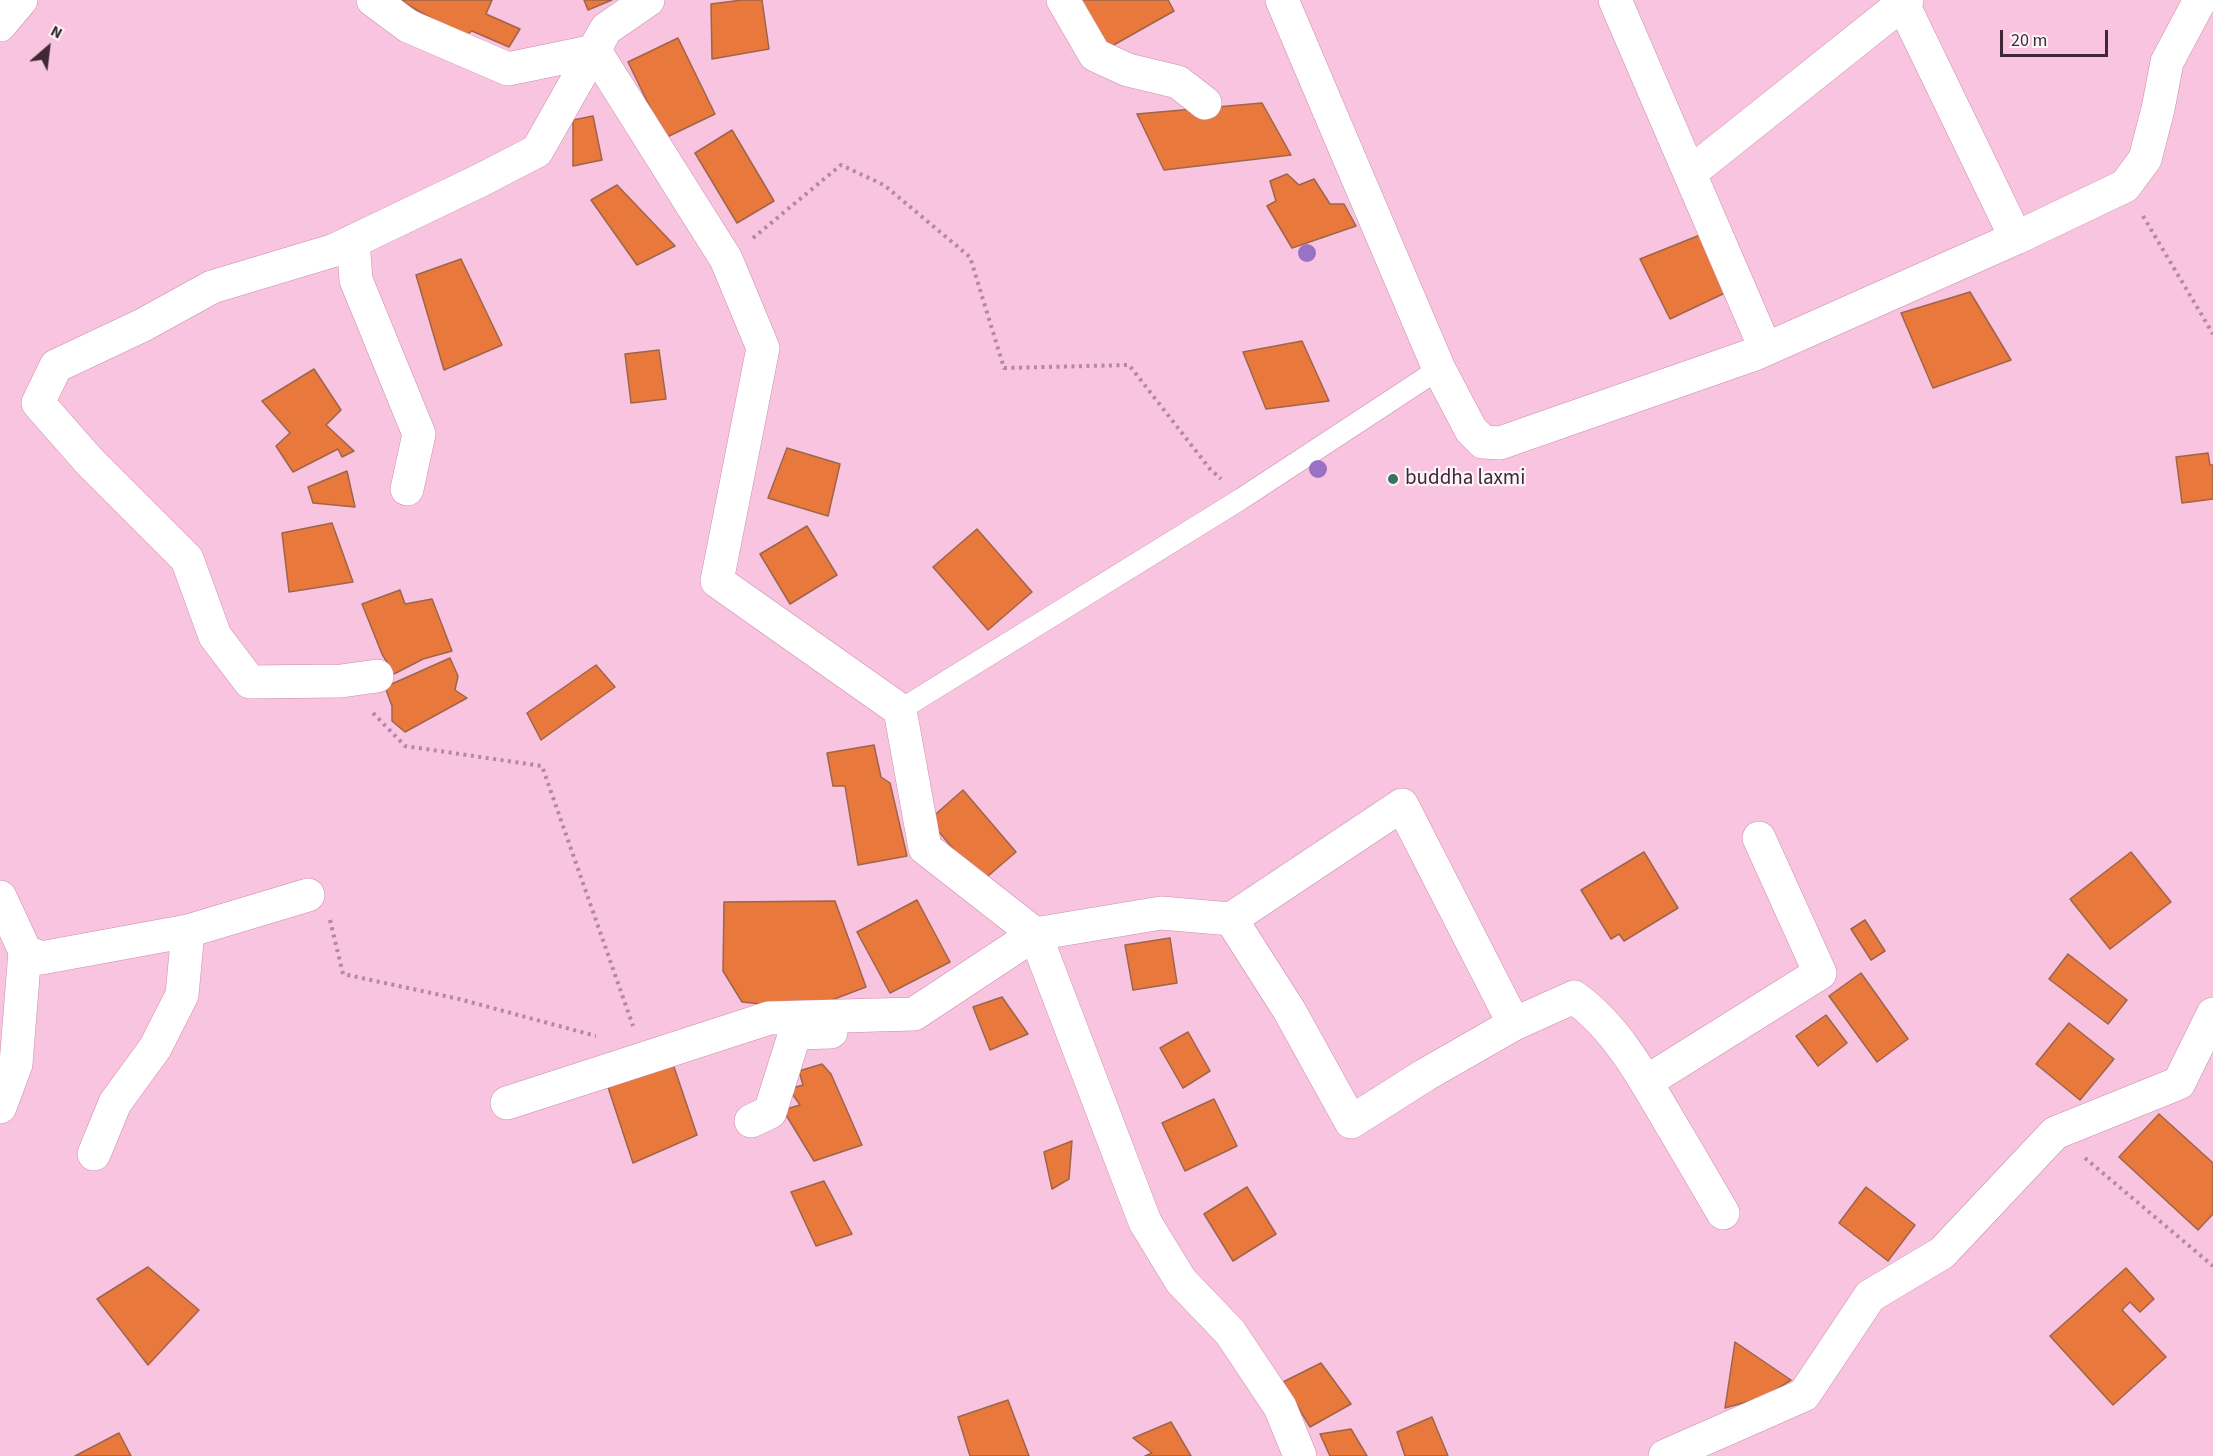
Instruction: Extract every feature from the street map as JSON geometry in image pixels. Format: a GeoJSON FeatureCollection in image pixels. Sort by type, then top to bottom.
{"type":"FeatureCollection","features":[{"type":"Feature","properties":{"kind":"street"},"geometry":{"type":"LineString","coordinates":[[0,25],[21,0]]}},
{"type":"Feature","properties":{"kind":"street"},"geometry":{"type":"LineString","coordinates":[[372,0],[408,26],[508,69],[595,51]]}},
{"type":"Feature","properties":{"kind":"street"},"geometry":{"type":"LineString","coordinates":[[377,676],[341,681],[250,682],[215,636],[187,559],[90,462],[38,402],[56,366],[143,325],[212,287],[335,250],[537,151],[606,29],[648,0]]}},
{"type":"Feature","properties":{"kind":"street"},"geometry":{"type":"LineString","coordinates":[[1063,0],[1095,55],[1128,70],[1178,82],[1205,103]]}},
{"type":"Feature","properties":{"kind":"street"},"geometry":{"type":"LineString","coordinates":[[1282,0],[1439,369],[1471,430],[1483,442],[1500,444],[1755,354],[2016,238],[2125,186],[2145,159],[2167,62],[2200,0]]}},
{"type":"Feature","properties":{"kind":"street"},"geometry":{"type":"LineString","coordinates":[[1615,0],[1765,348]]}},
{"type":"Feature","properties":{"kind":"street"},"geometry":{"type":"LineString","coordinates":[[1690,173],[1903,1],[2016,238]]}},
{"type":"Feature","properties":{"kind":"street"},"geometry":{"type":"LineString","coordinates":[[595,51],[726,260],[763,348],[717,581],[900,710],[925,848],[1035,934],[1145,1221],[1181,1281],[1230,1332],[1280,1407],[1300,1456]]}},
{"type":"Feature","properties":{"kind":"street"},"geometry":{"type":"LineString","coordinates":[[353,241],[357,280],[419,434],[407,489]]}},
{"type":"Feature","properties":{"kind":"street"},"geometry":{"type":"LineString","coordinates":[[507,1103],[769,1018],[914,1014],[1035,934],[1161,913],[1231,919],[1402,805],[1514,1024]]}},
{"type":"Feature","properties":{"kind":"street"},"geometry":{"type":"LineString","coordinates":[[1646,1082],[1820,973],[1759,838]]}},
{"type":"Feature","properties":{"kind":"street"},"geometry":{"type":"LineString","coordinates":[[25,951],[41,958],[188,931],[308,895]]}},
{"type":"Feature","properties":{"kind":"street"},"geometry":{"type":"LineString","coordinates":[[0,897],[25,951],[16,1064],[0,1107]]}},
{"type":"Feature","properties":{"kind":"street"},"geometry":{"type":"LineString","coordinates":[[1231,919],[1289,1011],[1352,1122],[1425,1075],[1514,1024],[1574,996],[1591,1009],[1616,1038],[1646,1082],[1723,1213]]}},
{"type":"Feature","properties":{"kind":"street"},"geometry":{"type":"LineString","coordinates":[[94,1154],[115,1102],[154,1048],[182,995],[188,931]]}},
{"type":"Feature","properties":{"kind":"street"},"geometry":{"type":"LineString","coordinates":[[751,1121],[770,1112],[795,1033],[910,1029],[914,1014]]}},
{"type":"Feature","properties":{"kind":"street"},"geometry":{"type":"LineString","coordinates":[[1665,1456],[1804,1395],[1870,1296],[1942,1253],[2055,1133],[2179,1083],[2213,1014]]}},
{"type":"Feature","properties":{"kind":"lane"},"geometry":{"type":"LineString","coordinates":[[900,710],[1241,499],[1439,369]]}},
{"type":"Feature","properties":{"kind":"path"},"geometry":{"type":"LineString","coordinates":[[726,260],[841,165],[884,185],[970,257],[1004,368],[1128,365],[1210,469],[1241,499]]}},
{"type":"Feature","properties":{"kind":"path"},"geometry":{"type":"LineString","coordinates":[[2125,186],[2213,334]]}},
{"type":"Feature","properties":{"kind":"path"},"geometry":{"type":"LineString","coordinates":[[341,681],[405,746],[542,765],[644,1059]]}},
{"type":"Feature","properties":{"kind":"path"},"geometry":{"type":"LineString","coordinates":[[308,895],[330,920],[343,974],[459,999],[606,1039]]}},
{"type":"Feature","properties":{"kind":"path"},"geometry":{"type":"LineString","coordinates":[[2055,1133],[2213,1266]]}},
{"type":"Feature","properties":{"kind":"building"},"geometry":{"type":"Polygon","coordinates":[[[400,0],[492,0],[486,14],[520,29],[509,47],[472,31],[463,37],[400,0]]]}},
{"type":"Feature","properties":{"kind":"building"},"geometry":{"type":"Polygon","coordinates":[[[584,0],[612,0],[588,10],[584,0]]]}},
{"type":"Feature","properties":{"kind":"building"},"geometry":{"type":"Polygon","coordinates":[[[762,0],[769,49],[712,59],[711,4],[762,0]]]}},
{"type":"Feature","properties":{"kind":"building"},"geometry":{"type":"Polygon","coordinates":[[[1074,0],[1168,0],[1174,11],[1103,51],[1074,0]]]}},
{"type":"Feature","properties":{"kind":"building"},"geometry":{"type":"Polygon","coordinates":[[[678,38],[715,114],[665,138],[628,62],[678,38]]]}},
{"type":"Feature","properties":{"kind":"building"},"geometry":{"type":"Polygon","coordinates":[[[1262,103],[1291,155],[1164,170],[1137,114],[1262,103]]]}},
{"type":"Feature","properties":{"kind":"building"},"geometry":{"type":"Polygon","coordinates":[[[593,116],[602,160],[573,166],[573,120],[593,116]]]}},
{"type":"Feature","properties":{"kind":"building"},"geometry":{"type":"Polygon","coordinates":[[[732,130],[774,201],[737,223],[695,153],[732,130]]]}},
{"type":"Feature","properties":{"kind":"building"},"geometry":{"type":"Polygon","coordinates":[[[1287,174],[1299,185],[1314,179],[1330,204],[1344,204],[1356,226],[1292,248],[1267,206],[1276,201],[1270,181],[1287,174]]]}},
{"type":"Feature","properties":{"kind":"building"},"geometry":{"type":"Polygon","coordinates":[[[617,185],[675,246],[637,265],[591,200],[617,185]]]}},
{"type":"Feature","properties":{"kind":"building"},"geometry":{"type":"Polygon","coordinates":[[[1700,235],[1727,292],[1670,319],[1640,259],[1700,235]]]}},
{"type":"Feature","properties":{"kind":"building"},"geometry":{"type":"Polygon","coordinates":[[[461,259],[502,345],[444,370],[416,275],[461,259]]]}},
{"type":"Feature","properties":{"kind":"building"},"geometry":{"type":"Polygon","coordinates":[[[1970,292],[2011,360],[1933,388],[1901,313],[1970,292]]]}},
{"type":"Feature","properties":{"kind":"building"},"geometry":{"type":"Polygon","coordinates":[[[1302,341],[1329,401],[1266,409],[1243,352],[1302,341]]]}},
{"type":"Feature","properties":{"kind":"building"},"geometry":{"type":"Polygon","coordinates":[[[659,350],[666,399],[631,403],[625,354],[659,350]]]}},
{"type":"Feature","properties":{"kind":"building"},"geometry":{"type":"Polygon","coordinates":[[[314,369],[341,410],[326,425],[354,451],[342,457],[338,449],[293,472],[276,446],[290,433],[262,401],[314,369]]]}},
{"type":"Feature","properties":{"kind":"building"},"geometry":{"type":"Polygon","coordinates":[[[787,448],[840,464],[828,516],[768,498],[787,448]]]}},
{"type":"Feature","properties":{"kind":"building"},"geometry":{"type":"Polygon","coordinates":[[[2208,453],[2210,465],[2213,465],[2213,499],[2182,503],[2176,457],[2208,453]]]}},
{"type":"Feature","properties":{"kind":"building"},"geometry":{"type":"Polygon","coordinates":[[[347,471],[355,507],[313,503],[308,487],[347,471]]]}},
{"type":"Feature","properties":{"kind":"building"},"geometry":{"type":"Polygon","coordinates":[[[332,523],[353,582],[289,592],[282,533],[332,523]]]}},
{"type":"Feature","properties":{"kind":"building"},"geometry":{"type":"Polygon","coordinates":[[[807,526],[837,575],[790,604],[760,554],[807,526]]]}},
{"type":"Feature","properties":{"kind":"building"},"geometry":{"type":"Polygon","coordinates":[[[977,529],[1032,592],[988,630],[933,567],[977,529]]]}},
{"type":"Feature","properties":{"kind":"building"},"geometry":{"type":"Polygon","coordinates":[[[400,590],[405,604],[432,599],[452,651],[423,659],[394,674],[382,654],[362,604],[400,590]]]}},
{"type":"Feature","properties":{"kind":"building"},"geometry":{"type":"Polygon","coordinates":[[[450,658],[458,676],[455,690],[467,698],[405,732],[392,721],[392,706],[385,687],[450,658]]]}},
{"type":"Feature","properties":{"kind":"building"},"geometry":{"type":"Polygon","coordinates":[[[596,665],[615,687],[541,740],[527,713],[596,665]]]}},
{"type":"Feature","properties":{"kind":"building"},"geometry":{"type":"Polygon","coordinates":[[[874,745],[881,777],[890,783],[907,856],[858,865],[845,786],[833,786],[827,753],[874,745]]]}},
{"type":"Feature","properties":{"kind":"building"},"geometry":{"type":"Polygon","coordinates":[[[963,790],[1016,852],[981,882],[929,820],[963,790]]]}},
{"type":"Feature","properties":{"kind":"building"},"geometry":{"type":"Polygon","coordinates":[[[1644,852],[1678,908],[1624,941],[1619,934],[1611,939],[1581,890],[1644,852]]]}},
{"type":"Feature","properties":{"kind":"building"},"geometry":{"type":"Polygon","coordinates":[[[2131,852],[2171,902],[2110,949],[2070,899],[2131,852]]]}},
{"type":"Feature","properties":{"kind":"building"},"geometry":{"type":"Polygon","coordinates":[[[917,900],[950,962],[890,993],[857,932],[917,900]]]}},
{"type":"Feature","properties":{"kind":"building"},"geometry":{"type":"Polygon","coordinates":[[[835,901],[866,987],[808,1009],[742,1002],[723,971],[724,902],[835,901]]]}},
{"type":"Feature","properties":{"kind":"building"},"geometry":{"type":"Polygon","coordinates":[[[1865,920],[1885,951],[1871,960],[1851,929],[1865,920]]]}},
{"type":"Feature","properties":{"kind":"building"},"geometry":{"type":"Polygon","coordinates":[[[1170,938],[1177,983],[1133,990],[1125,945],[1170,938]]]}},
{"type":"Feature","properties":{"kind":"building"},"geometry":{"type":"Polygon","coordinates":[[[2068,954],[2127,1000],[2108,1024],[2049,979],[2068,954]]]}},
{"type":"Feature","properties":{"kind":"building"},"geometry":{"type":"Polygon","coordinates":[[[1861,973],[1908,1039],[1877,1062],[1829,996],[1861,973]]]}},
{"type":"Feature","properties":{"kind":"building"},"geometry":{"type":"Polygon","coordinates":[[[1002,997],[1028,1034],[990,1050],[973,1007],[1002,997]]]}},
{"type":"Feature","properties":{"kind":"building"},"geometry":{"type":"Polygon","coordinates":[[[1826,1015],[1847,1043],[1818,1066],[1796,1036],[1826,1015]]]}},
{"type":"Feature","properties":{"kind":"building"},"geometry":{"type":"Polygon","coordinates":[[[2069,1023],[2114,1059],[2080,1100],[2036,1064],[2069,1023]]]}},
{"type":"Feature","properties":{"kind":"building"},"geometry":{"type":"Polygon","coordinates":[[[1188,1032],[1210,1071],[1183,1088],[1160,1048],[1188,1032]]]}},
{"type":"Feature","properties":{"kind":"building"},"geometry":{"type":"Polygon","coordinates":[[[673,1064],[697,1135],[633,1163],[607,1084],[673,1064]]]}},
{"type":"Feature","properties":{"kind":"building"},"geometry":{"type":"Polygon","coordinates":[[[822,1064],[831,1074],[862,1145],[814,1161],[783,1110],[800,1105],[789,1089],[803,1085],[799,1071],[822,1064]]]}},
{"type":"Feature","properties":{"kind":"building"},"geometry":{"type":"Polygon","coordinates":[[[1214,1099],[1237,1146],[1185,1171],[1162,1123],[1214,1099]]]}},
{"type":"Feature","properties":{"kind":"building"},"geometry":{"type":"Polygon","coordinates":[[[2159,1114],[2213,1163],[2213,1214],[2198,1230],[2119,1157],[2159,1114]]]}},
{"type":"Feature","properties":{"kind":"building"},"geometry":{"type":"Polygon","coordinates":[[[1072,1141],[1069,1179],[1052,1189],[1044,1152],[1072,1141]]]}},
{"type":"Feature","properties":{"kind":"building"},"geometry":{"type":"Polygon","coordinates":[[[824,1181],[852,1234],[816,1246],[791,1192],[824,1181]]]}},
{"type":"Feature","properties":{"kind":"building"},"geometry":{"type":"Polygon","coordinates":[[[1247,1187],[1276,1234],[1233,1261],[1204,1214],[1247,1187]]]}},
{"type":"Feature","properties":{"kind":"building"},"geometry":{"type":"Polygon","coordinates":[[[1866,1187],[1915,1225],[1888,1261],[1839,1223],[1866,1187]]]}},
{"type":"Feature","properties":{"kind":"building"},"geometry":{"type":"Polygon","coordinates":[[[148,1267],[199,1310],[148,1365],[97,1299],[148,1267]]]}},
{"type":"Feature","properties":{"kind":"building"},"geometry":{"type":"Polygon","coordinates":[[[2126,1268],[2154,1299],[2140,1312],[2130,1302],[2122,1310],[2166,1357],[2113,1405],[2050,1336],[2126,1268]]]}},
{"type":"Feature","properties":{"kind":"building"},"geometry":{"type":"Polygon","coordinates":[[[1735,1342],[1791,1380],[1764,1397],[1725,1408],[1735,1342]]]}},
{"type":"Feature","properties":{"kind":"building"},"geometry":{"type":"Polygon","coordinates":[[[1321,1363],[1351,1404],[1310,1427],[1283,1382],[1321,1363]]]}},
{"type":"Feature","properties":{"kind":"building"},"geometry":{"type":"Polygon","coordinates":[[[1008,1400],[1029,1456],[970,1456],[958,1417],[1008,1400]]]}},
{"type":"Feature","properties":{"kind":"building"},"geometry":{"type":"Polygon","coordinates":[[[1432,1417],[1448,1456],[1405,1456],[1397,1432],[1432,1417]]]}},
{"type":"Feature","properties":{"kind":"building"},"geometry":{"type":"Polygon","coordinates":[[[1171,1422],[1191,1456],[1145,1456],[1152,1453],[1133,1438],[1171,1422]]]}},
{"type":"Feature","properties":{"kind":"building"},"geometry":{"type":"Polygon","coordinates":[[[1351,1429],[1367,1456],[1330,1456],[1320,1434],[1351,1429]]]}},
{"type":"Feature","properties":{"kind":"building"},"geometry":{"type":"Polygon","coordinates":[[[119,1433],[131,1456],[75,1456],[119,1433]]]}},
{"type":"Feature","properties":{"kind":"place","name":"buddha laxmi"},"geometry":{"type":"Point","coordinates":[1393,479]}}]}
